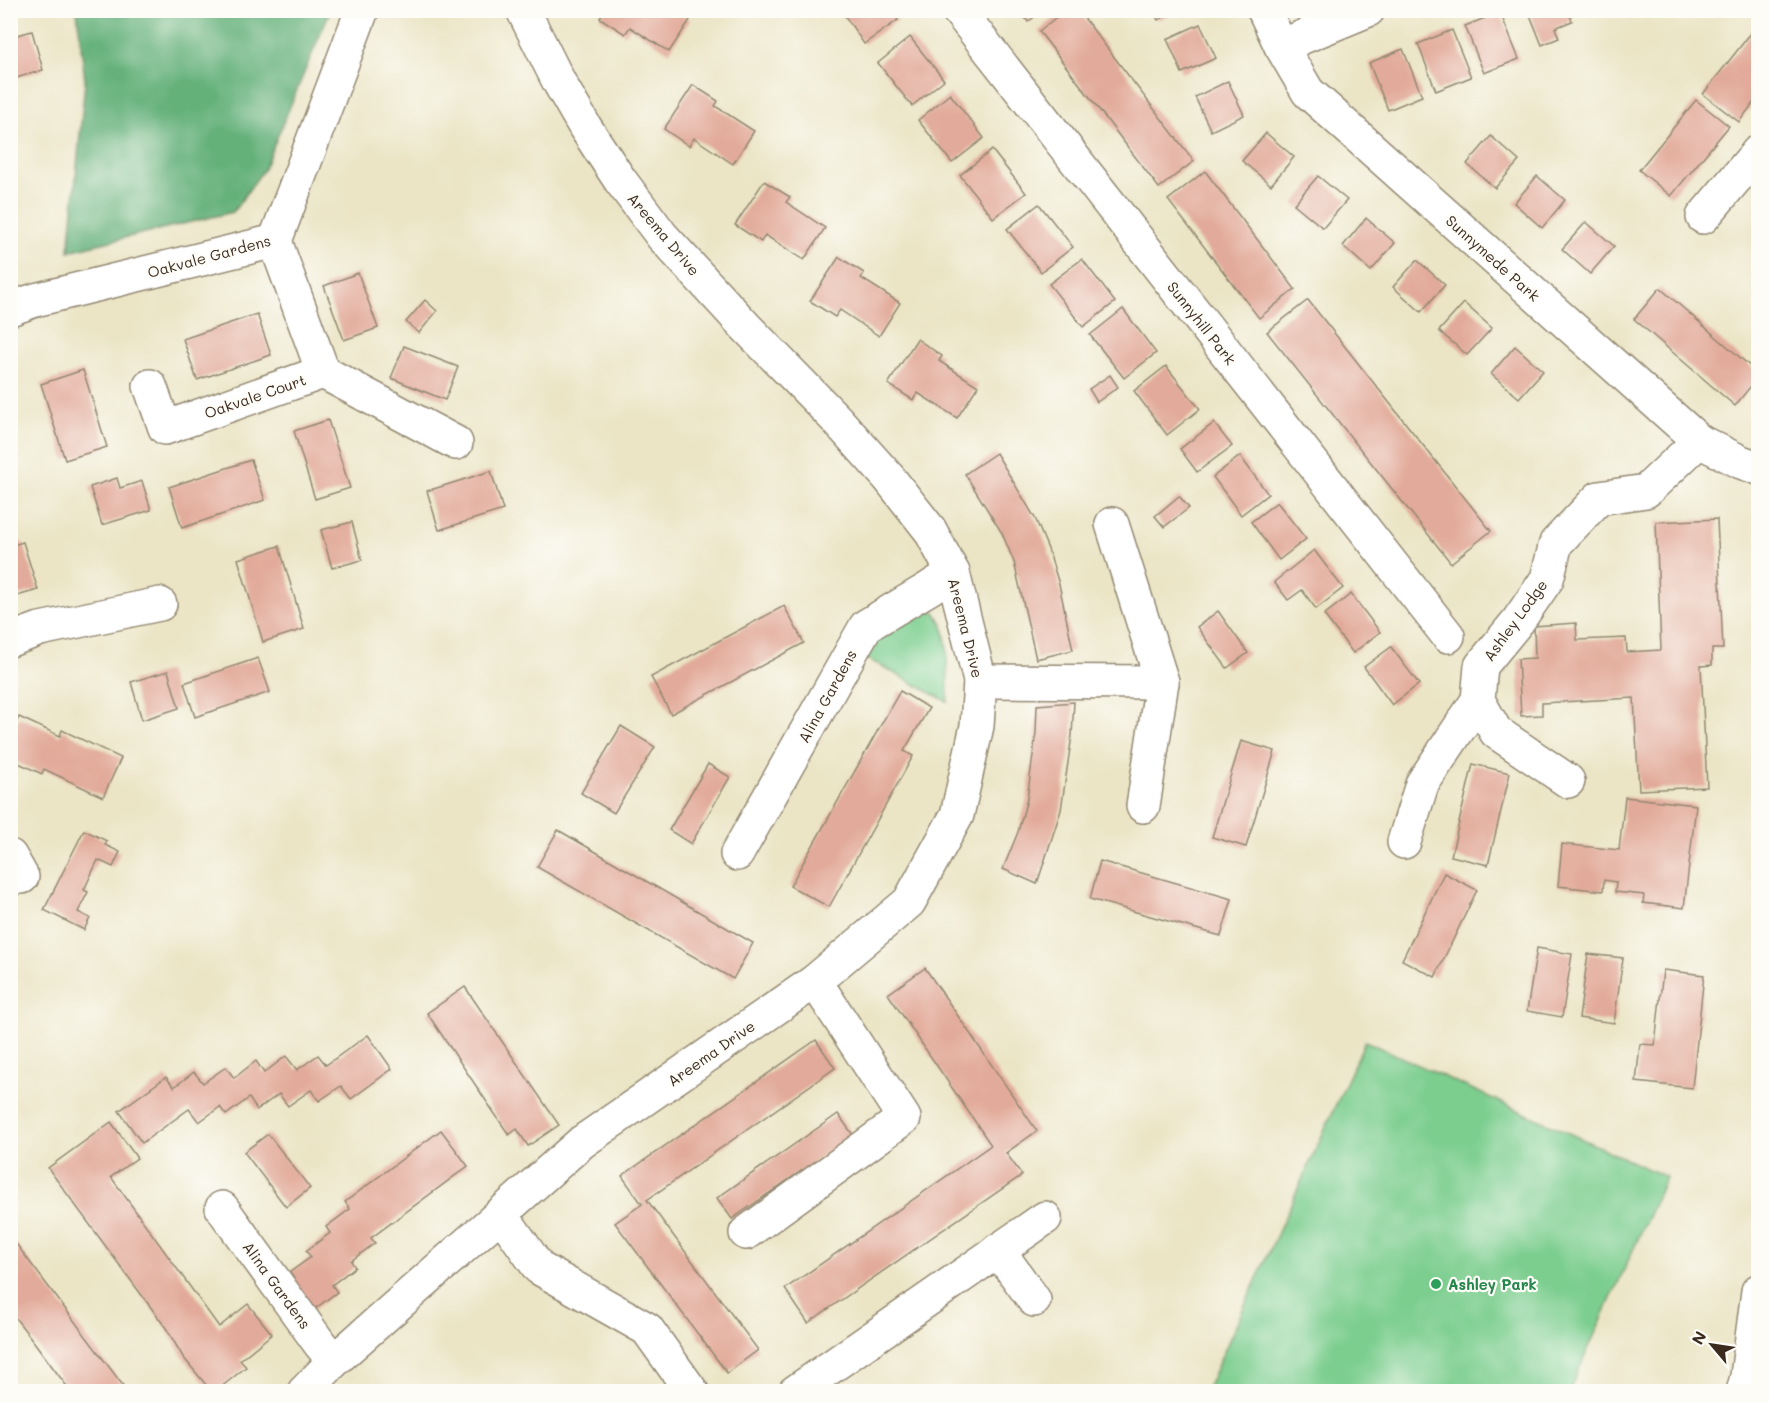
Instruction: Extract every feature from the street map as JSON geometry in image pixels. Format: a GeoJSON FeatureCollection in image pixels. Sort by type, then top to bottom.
{"type":"FeatureCollection","features":[{"type":"Feature","properties":{"kind":"street","name":"Oakvale Gardens"},"geometry":{"type":"LineString","coordinates":[[10,309],[35,300],[275,241],[362,10]]}},
{"type":"Feature","properties":{"kind":"street","name":"Areema Drive"},"geometry":{"type":"LineString","coordinates":[[304,1392],[334,1361],[582,1142],[815,981],[909,902],[957,815],[977,726],[980,681],[953,573],[930,530],[889,477],[662,236],[620,180],[585,127],[559,82],[523,10]]}},
{"type":"Feature","properties":{"kind":"street","name":"Sunnyhill Park"},"geometry":{"type":"LineString","coordinates":[[958,10],[1448,636]]}},
{"type":"Feature","properties":{"kind":"street","name":"Sunnymede Park"},"geometry":{"type":"LineString","coordinates":[[1264,10],[1281,46],[1308,92],[1699,441],[1758,468]]}},
{"type":"Feature","properties":{"kind":"street"},"geometry":{"type":"LineString","coordinates":[[1281,46],[1368,10]]}},
{"type":"Feature","properties":{"kind":"street"},"geometry":{"type":"LineString","coordinates":[[1703,217],[1758,152]]}},
{"type":"Feature","properties":{"kind":"street","name":"Oakvale Court"},"geometry":{"type":"LineString","coordinates":[[150,386],[165,428],[323,372],[275,241]]}},
{"type":"Feature","properties":{"kind":"street"},"geometry":{"type":"LineString","coordinates":[[323,372],[456,443]]}},
{"type":"Feature","properties":{"kind":"street","name":"Ashley Lodge"},"geometry":{"type":"LineString","coordinates":[[1404,842],[1422,784],[1478,700],[1481,666],[1518,621],[1547,579],[1556,543],[1599,498],[1646,491],[1699,441]]}},
{"type":"Feature","properties":{"kind":"street"},"geometry":{"type":"LineString","coordinates":[[1112,524],[1162,682],[1143,806]]}},
{"type":"Feature","properties":{"kind":"street","name":"Alina Gardens"},"geometry":{"type":"LineString","coordinates":[[737,854],[866,626],[953,573]]}},
{"type":"Feature","properties":{"kind":"street"},"geometry":{"type":"LineString","coordinates":[[10,640],[40,629],[160,604]]}},
{"type":"Feature","properties":{"kind":"street"},"geometry":{"type":"LineString","coordinates":[[980,681],[1162,682]]}},
{"type":"Feature","properties":{"kind":"street"},"geometry":{"type":"LineString","coordinates":[[1478,700],[1496,732],[1568,781]]}},
{"type":"Feature","properties":{"kind":"street"},"geometry":{"type":"LineString","coordinates":[[746,1233],[904,1118],[815,981]]}},
{"type":"Feature","properties":{"kind":"street","name":"Alina Gardens"},"geometry":{"type":"LineString","coordinates":[[222,1208],[334,1361]]}},
{"type":"Feature","properties":{"kind":"street"},"geometry":{"type":"LineString","coordinates":[[501,1214],[539,1268],[646,1329],[692,1392]]}},
{"type":"Feature","properties":{"kind":"street"},"geometry":{"type":"LineString","coordinates":[[795,1392],[1045,1218]]}},
{"type":"Feature","properties":{"kind":"street"},"geometry":{"type":"LineString","coordinates":[[998,1250],[1034,1300]]}},
{"type":"Feature","properties":{"kind":"street"},"geometry":{"type":"LineString","coordinates":[[1743,1392],[1758,1291]]}},
{"type":"Feature","properties":{"kind":"green space"},"geometry":{"type":"Polygon","coordinates":[[[77,11],[330,11],[264,169],[233,212],[69,251],[85,81],[77,11]]]}},
{"type":"Feature","properties":{"kind":"green space"},"geometry":{"type":"Polygon","coordinates":[[[924,609],[935,612],[943,625],[947,648],[948,702],[866,658],[876,639],[924,609]]]}},
{"type":"Feature","properties":{"kind":"green space","name":"Ashley Park"},"geometry":{"type":"Polygon","coordinates":[[[1365,1041],[1666,1177],[1569,1391],[1206,1391],[1365,1041]]]}},
{"type":"Feature","properties":{"kind":"building"},"geometry":{"type":"Polygon","coordinates":[[[604,10],[675,10],[690,20],[669,52],[630,27],[625,34],[600,18],[604,10]]]}},
{"type":"Feature","properties":{"kind":"building"},"geometry":{"type":"Polygon","coordinates":[[[841,10],[891,10],[898,20],[864,44],[841,10]]]}},
{"type":"Feature","properties":{"kind":"building"},"geometry":{"type":"Polygon","coordinates":[[[1019,10],[1043,10],[1028,22],[1019,10]]]}},
{"type":"Feature","properties":{"kind":"building"},"geometry":{"type":"Polygon","coordinates":[[[1065,10],[1078,10],[1194,161],[1159,188],[1039,31],[1065,10]]]}},
{"type":"Feature","properties":{"kind":"building"},"geometry":{"type":"Polygon","coordinates":[[[1153,10],[1179,10],[1158,20],[1153,10]]]}},
{"type":"Feature","properties":{"kind":"building"},"geometry":{"type":"Polygon","coordinates":[[[1528,10],[1568,10],[1572,21],[1555,28],[1559,38],[1542,45],[1528,10]]]}},
{"type":"Feature","properties":{"kind":"building"},"geometry":{"type":"Polygon","coordinates":[[[1500,12],[1519,59],[1484,73],[1465,26],[1500,12]]]}},
{"type":"Feature","properties":{"kind":"building"},"geometry":{"type":"Polygon","coordinates":[[[1200,24],[1216,58],[1182,73],[1167,39],[1200,24]]]}},
{"type":"Feature","properties":{"kind":"building"},"geometry":{"type":"Polygon","coordinates":[[[1758,24],[1758,97],[1739,122],[1703,94],[1758,24]]]}},
{"type":"Feature","properties":{"kind":"building"},"geometry":{"type":"Polygon","coordinates":[[[1452,30],[1471,77],[1436,91],[1418,44],[1452,30]]]}},
{"type":"Feature","properties":{"kind":"building"},"geometry":{"type":"Polygon","coordinates":[[[32,31],[43,70],[13,79],[17,94],[10,96],[10,37],[32,31]]]}},
{"type":"Feature","properties":{"kind":"building"},"geometry":{"type":"Polygon","coordinates":[[[910,37],[944,80],[912,106],[878,63],[910,37]]]}},
{"type":"Feature","properties":{"kind":"building"},"geometry":{"type":"Polygon","coordinates":[[[1403,49],[1422,96],[1388,110],[1369,63],[1403,49]]]}},
{"type":"Feature","properties":{"kind":"building"},"geometry":{"type":"Polygon","coordinates":[[[1228,81],[1244,115],[1211,131],[1195,97],[1228,81]]]}},
{"type":"Feature","properties":{"kind":"building"},"geometry":{"type":"Polygon","coordinates":[[[693,85],[718,101],[715,106],[754,131],[733,164],[694,138],[689,146],[664,129],[693,85]]]}},
{"type":"Feature","properties":{"kind":"building"},"geometry":{"type":"Polygon","coordinates":[[[950,94],[984,138],[952,163],[918,120],[950,94]]]}},
{"type":"Feature","properties":{"kind":"building"},"geometry":{"type":"Polygon","coordinates":[[[1696,100],[1729,126],[1671,196],[1639,170],[1696,100]]]}},
{"type":"Feature","properties":{"kind":"building"},"geometry":{"type":"Polygon","coordinates":[[[1266,133],[1294,157],[1271,185],[1242,161],[1266,133]]]}},
{"type":"Feature","properties":{"kind":"building"},"geometry":{"type":"Polygon","coordinates":[[[1491,136],[1519,161],[1495,188],[1467,164],[1491,136]]]}},
{"type":"Feature","properties":{"kind":"building"},"geometry":{"type":"Polygon","coordinates":[[[992,150],[1026,193],[993,218],[960,175],[992,150]]]}},
{"type":"Feature","properties":{"kind":"building"},"geometry":{"type":"Polygon","coordinates":[[[1205,171],[1295,289],[1259,318],[1168,200],[1205,171]]]}},
{"type":"Feature","properties":{"kind":"building"},"geometry":{"type":"Polygon","coordinates":[[[1318,176],[1347,200],[1323,228],[1294,204],[1318,176]]]}},
{"type":"Feature","properties":{"kind":"building"},"geometry":{"type":"Polygon","coordinates":[[[1537,176],[1565,200],[1542,228],[1514,203],[1537,176]]]}},
{"type":"Feature","properties":{"kind":"building"},"geometry":{"type":"Polygon","coordinates":[[[764,181],[790,197],[786,202],[825,228],[804,260],[765,235],[761,242],[735,225],[764,181]]]}},
{"type":"Feature","properties":{"kind":"building"},"geometry":{"type":"Polygon","coordinates":[[[1039,204],[1073,247],[1041,272],[1007,229],[1039,204]]]}},
{"type":"Feature","properties":{"kind":"building"},"geometry":{"type":"Polygon","coordinates":[[[1366,218],[1395,243],[1371,271],[1343,246],[1366,218]]]}},
{"type":"Feature","properties":{"kind":"building"},"geometry":{"type":"Polygon","coordinates":[[[1586,222],[1614,246],[1590,274],[1562,249],[1586,222]]]}},
{"type":"Feature","properties":{"kind":"building"},"geometry":{"type":"Polygon","coordinates":[[[839,257],[864,273],[861,278],[900,303],[879,336],[840,310],[835,317],[810,301],[839,257]]]}},
{"type":"Feature","properties":{"kind":"building"},"geometry":{"type":"Polygon","coordinates":[[[10,258],[18,261],[10,276],[10,258]]]}},
{"type":"Feature","properties":{"kind":"building"},"geometry":{"type":"Polygon","coordinates":[[[1082,259],[1115,302],[1083,327],[1049,284],[1082,259]]]}},
{"type":"Feature","properties":{"kind":"building"},"geometry":{"type":"Polygon","coordinates":[[[1417,260],[1445,285],[1421,312],[1393,287],[1417,260]]]}},
{"type":"Feature","properties":{"kind":"building"},"geometry":{"type":"Polygon","coordinates":[[[358,273],[378,328],[344,340],[324,286],[358,273]]]}},
{"type":"Feature","properties":{"kind":"building"},"geometry":{"type":"Polygon","coordinates":[[[1660,288],[1758,373],[1758,377],[1735,406],[1634,319],[1660,288]]]}},
{"type":"Feature","properties":{"kind":"building"},"geometry":{"type":"Polygon","coordinates":[[[425,300],[437,311],[419,333],[406,322],[425,300]]]}},
{"type":"Feature","properties":{"kind":"building"},"geometry":{"type":"Polygon","coordinates":[[[1308,300],[1491,531],[1451,563],[1267,332],[1308,300]]]}},
{"type":"Feature","properties":{"kind":"building"},"geometry":{"type":"Polygon","coordinates":[[[1464,303],[1492,328],[1467,355],[1439,331],[1464,303]]]}},
{"type":"Feature","properties":{"kind":"building"},"geometry":{"type":"Polygon","coordinates":[[[1123,309],[1156,353],[1124,378],[1090,335],[1123,309]]]}},
{"type":"Feature","properties":{"kind":"building"},"geometry":{"type":"Polygon","coordinates":[[[257,314],[271,355],[197,380],[183,339],[257,314]]]}},
{"type":"Feature","properties":{"kind":"building"},"geometry":{"type":"Polygon","coordinates":[[[917,339],[942,356],[939,361],[978,386],[957,418],[918,393],[913,400],[888,384],[917,339]]]}},
{"type":"Feature","properties":{"kind":"building"},"geometry":{"type":"Polygon","coordinates":[[[404,346],[458,367],[445,400],[391,378],[404,346]]]}},
{"type":"Feature","properties":{"kind":"building"},"geometry":{"type":"Polygon","coordinates":[[[1515,346],[1543,371],[1519,398],[1491,374],[1515,346]]]}},
{"type":"Feature","properties":{"kind":"building"},"geometry":{"type":"Polygon","coordinates":[[[1166,366],[1200,409],[1167,435],[1134,391],[1166,366]]]}},
{"type":"Feature","properties":{"kind":"building"},"geometry":{"type":"Polygon","coordinates":[[[83,370],[107,447],[65,460],[41,384],[83,370]]]}},
{"type":"Feature","properties":{"kind":"building"},"geometry":{"type":"Polygon","coordinates":[[[1110,375],[1118,387],[1097,402],[1089,389],[1110,375]]]}},
{"type":"Feature","properties":{"kind":"building"},"geometry":{"type":"Polygon","coordinates":[[[328,420],[350,488],[315,499],[294,431],[328,420]]]}},
{"type":"Feature","properties":{"kind":"building"},"geometry":{"type":"Polygon","coordinates":[[[1214,423],[1232,446],[1197,472],[1180,449],[1214,423]]]}},
{"type":"Feature","properties":{"kind":"building"},"geometry":{"type":"Polygon","coordinates":[[[996,453],[1035,518],[1048,549],[1059,584],[1073,650],[1036,659],[1014,562],[1002,533],[965,474],[996,453]]]}},
{"type":"Feature","properties":{"kind":"building"},"geometry":{"type":"Polygon","coordinates":[[[1240,456],[1268,494],[1241,515],[1213,477],[1240,456]]]}},
{"type":"Feature","properties":{"kind":"building"},"geometry":{"type":"Polygon","coordinates":[[[251,460],[265,500],[182,528],[169,487],[251,460]]]}},
{"type":"Feature","properties":{"kind":"building"},"geometry":{"type":"Polygon","coordinates":[[[491,471],[503,510],[439,530],[427,491],[491,471]]]}},
{"type":"Feature","properties":{"kind":"building"},"geometry":{"type":"Polygon","coordinates":[[[117,478],[120,488],[142,481],[151,510],[102,525],[90,487],[117,478]]]}},
{"type":"Feature","properties":{"kind":"building"},"geometry":{"type":"Polygon","coordinates":[[[1179,496],[1189,508],[1164,527],[1155,516],[1179,496]]]}},
{"type":"Feature","properties":{"kind":"building"},"geometry":{"type":"Polygon","coordinates":[[[1277,502],[1306,539],[1279,560],[1251,522],[1277,502]]]}},
{"type":"Feature","properties":{"kind":"building"},"geometry":{"type":"Polygon","coordinates":[[[1717,519],[1723,649],[1712,649],[1712,665],[1701,666],[1707,787],[1639,790],[1634,698],[1542,703],[1542,715],[1521,716],[1518,659],[1535,658],[1534,626],[1576,623],[1577,640],[1626,638],[1627,652],[1661,650],[1656,522],[1717,519]]]}},
{"type":"Feature","properties":{"kind":"building"},"geometry":{"type":"Polygon","coordinates":[[[352,522],[362,560],[332,568],[321,530],[352,522]]]}},
{"type":"Feature","properties":{"kind":"building"},"geometry":{"type":"Polygon","coordinates":[[[23,542],[38,590],[10,598],[10,546],[23,542]]]}},
{"type":"Feature","properties":{"kind":"building"},"geometry":{"type":"Polygon","coordinates":[[[279,546],[304,629],[263,642],[238,559],[279,546]]]}},
{"type":"Feature","properties":{"kind":"building"},"geometry":{"type":"Polygon","coordinates":[[[1314,550],[1343,588],[1316,609],[1302,590],[1288,600],[1274,582],[1314,550]]]}},
{"type":"Feature","properties":{"kind":"building"},"geometry":{"type":"Polygon","coordinates":[[[1351,594],[1380,632],[1353,653],[1324,615],[1351,594]]]}},
{"type":"Feature","properties":{"kind":"building"},"geometry":{"type":"Polygon","coordinates":[[[784,606],[804,643],[671,714],[651,677],[784,606]]]}},
{"type":"Feature","properties":{"kind":"building"},"geometry":{"type":"Polygon","coordinates":[[[1218,611],[1248,653],[1227,668],[1197,627],[1218,611]]]}},
{"type":"Feature","properties":{"kind":"building"},"geometry":{"type":"Polygon","coordinates":[[[1391,647],[1419,684],[1392,705],[1364,667],[1391,647]]]}},
{"type":"Feature","properties":{"kind":"building"},"geometry":{"type":"Polygon","coordinates":[[[258,658],[270,692],[195,717],[184,683],[258,658]]]}},
{"type":"Feature","properties":{"kind":"building"},"geometry":{"type":"Polygon","coordinates":[[[168,671],[179,708],[142,720],[131,682],[168,671]]]}},
{"type":"Feature","properties":{"kind":"building"},"geometry":{"type":"Polygon","coordinates":[[[900,691],[929,708],[904,751],[913,756],[829,907],[790,886],[900,691]]]}},
{"type":"Feature","properties":{"kind":"building"},"geometry":{"type":"Polygon","coordinates":[[[1074,702],[1072,735],[1061,810],[1037,884],[1003,869],[1018,832],[1027,799],[1036,733],[1037,705],[1074,702]]]}},
{"type":"Feature","properties":{"kind":"building"},"geometry":{"type":"Polygon","coordinates":[[[19,717],[60,736],[62,730],[121,758],[103,797],[44,769],[42,774],[10,759],[10,736],[19,717]]]}},
{"type":"Feature","properties":{"kind":"building"},"geometry":{"type":"Polygon","coordinates":[[[621,726],[655,747],[614,813],[581,793],[621,726]]]}},
{"type":"Feature","properties":{"kind":"building"},"geometry":{"type":"Polygon","coordinates":[[[1241,741],[1275,751],[1246,847],[1212,837],[1241,741]]]}},
{"type":"Feature","properties":{"kind":"building"},"geometry":{"type":"Polygon","coordinates":[[[708,764],[730,777],[691,844],[669,830],[708,764]]]}},
{"type":"Feature","properties":{"kind":"building"},"geometry":{"type":"Polygon","coordinates":[[[1473,764],[1510,773],[1488,865],[1451,856],[1473,764]]]}},
{"type":"Feature","properties":{"kind":"building"},"geometry":{"type":"Polygon","coordinates":[[[1625,797],[1696,805],[1684,908],[1643,903],[1644,895],[1615,892],[1616,882],[1604,880],[1603,891],[1558,886],[1562,844],[1619,850],[1625,797]]]}},
{"type":"Feature","properties":{"kind":"building"},"geometry":{"type":"Polygon","coordinates":[[[84,830],[107,841],[105,845],[120,852],[113,867],[98,860],[84,890],[88,892],[78,912],[90,918],[84,930],[44,910],[84,830]]]}},
{"type":"Feature","properties":{"kind":"building"},"geometry":{"type":"Polygon","coordinates":[[[558,830],[753,943],[733,979],[537,867],[558,830]]]}},
{"type":"Feature","properties":{"kind":"building"},"geometry":{"type":"Polygon","coordinates":[[[1100,861],[1232,899],[1221,936],[1090,899],[1100,861]]]}},
{"type":"Feature","properties":{"kind":"building"},"geometry":{"type":"Polygon","coordinates":[[[1444,873],[1477,890],[1435,977],[1402,960],[1444,873]]]}},
{"type":"Feature","properties":{"kind":"building"},"geometry":{"type":"Polygon","coordinates":[[[1537,948],[1572,954],[1562,1017],[1527,1011],[1537,948]]]}},
{"type":"Feature","properties":{"kind":"building"},"geometry":{"type":"Polygon","coordinates":[[[1588,954],[1623,958],[1614,1023],[1579,1018],[1588,954]]]}},
{"type":"Feature","properties":{"kind":"building"},"geometry":{"type":"Polygon","coordinates":[[[925,968],[1037,1131],[1006,1153],[1022,1175],[808,1323],[785,1289],[991,1145],[888,994],[925,968]]]}},
{"type":"Feature","properties":{"kind":"building"},"geometry":{"type":"Polygon","coordinates":[[[1663,970],[1704,975],[1692,1088],[1636,1082],[1640,1044],[1655,1045],[1663,970]]]}},
{"type":"Feature","properties":{"kind":"building"},"geometry":{"type":"Polygon","coordinates":[[[465,987],[559,1125],[528,1146],[517,1129],[509,1135],[427,1013],[465,987]]]}},
{"type":"Feature","properties":{"kind":"building"},"geometry":{"type":"Polygon","coordinates":[[[368,1035],[392,1069],[351,1099],[341,1086],[319,1101],[311,1090],[288,1106],[279,1094],[257,1110],[249,1098],[226,1115],[220,1107],[199,1122],[189,1109],[142,1143],[119,1111],[166,1077],[174,1087],[194,1072],[203,1083],[226,1067],[234,1078],[256,1061],[264,1073],[286,1056],[297,1070],[318,1055],[326,1065],[368,1035]]]}},
{"type":"Feature","properties":{"kind":"building"},"geometry":{"type":"Polygon","coordinates":[[[816,1040],[835,1068],[647,1200],[758,1350],[727,1373],[615,1223],[642,1204],[622,1176],[816,1040]]]}},
{"type":"Feature","properties":{"kind":"building"},"geometry":{"type":"Polygon","coordinates":[[[838,1114],[853,1135],[732,1219],[717,1198],[838,1114]]]}},
{"type":"Feature","properties":{"kind":"building"},"geometry":{"type":"Polygon","coordinates":[[[111,1122],[137,1158],[111,1177],[219,1327],[248,1304],[272,1334],[240,1360],[246,1367],[215,1392],[212,1392],[183,1357],[166,1328],[48,1168],[111,1122]]]}},
{"type":"Feature","properties":{"kind":"building"},"geometry":{"type":"Polygon","coordinates":[[[441,1130],[468,1166],[371,1238],[375,1243],[351,1261],[355,1267],[332,1285],[337,1292],[312,1311],[286,1275],[311,1257],[306,1251],[330,1233],[326,1227],[350,1209],[345,1202],[441,1130]]]}},
{"type":"Feature","properties":{"kind":"building"},"geometry":{"type":"Polygon","coordinates":[[[268,1134],[310,1188],[286,1207],[244,1152],[268,1134]]]}},
{"type":"Feature","properties":{"kind":"building"},"geometry":{"type":"Polygon","coordinates":[[[10,1237],[128,1392],[71,1392],[10,1311],[10,1237]]]}},
{"type":"Feature","properties":{"kind":"place","name":"Ashley Park"},"geometry":{"type":"Point","coordinates":[1436,1284]}}]}
